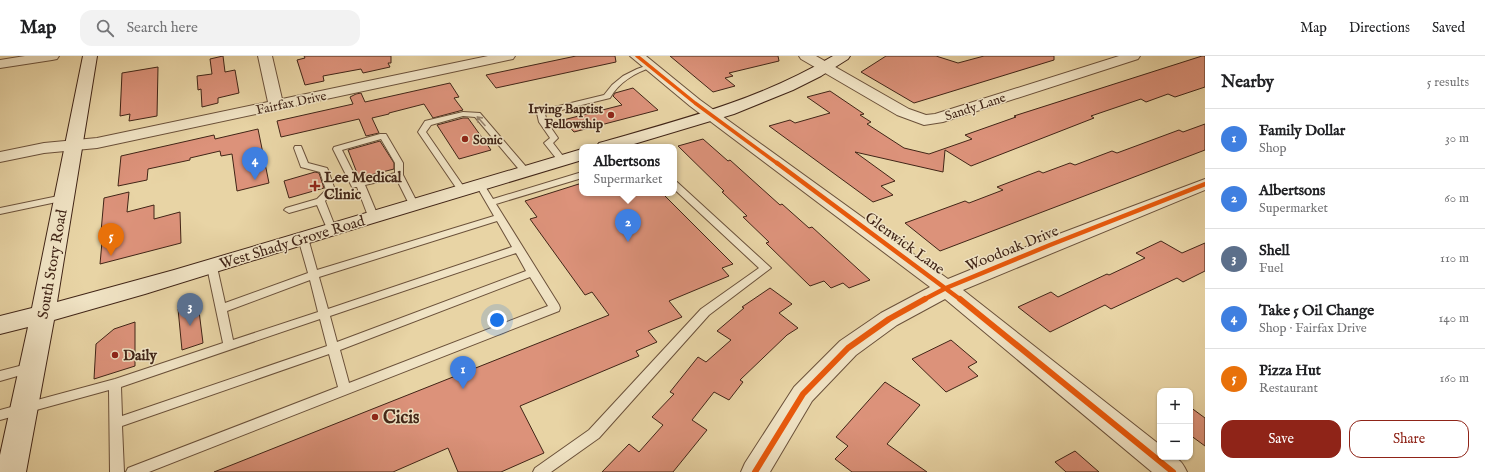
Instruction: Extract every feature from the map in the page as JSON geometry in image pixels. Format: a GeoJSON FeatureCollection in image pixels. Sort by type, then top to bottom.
{"type":"FeatureCollection","features":[{"type":"Feature","properties":{"kind":"main road","name":"South Story Road"},"geometry":{"type":"LineString","coordinates":[[11,472],[12,412],[32,368],[90,56]]}},
{"type":"Feature","properties":{"kind":"main road"},"geometry":{"type":"LineString","coordinates":[[630,144],[737,107],[796,84],[844,56]]}},
{"type":"Feature","properties":{"kind":"main road","name":"West Shady Grove Road"},"geometry":{"type":"LineString","coordinates":[[0,325],[43,315],[212,267],[373,216],[579,155]]}},
{"type":"Feature","properties":{"kind":"street"},"geometry":{"type":"LineString","coordinates":[[0,64],[52,56]]}},
{"type":"Feature","properties":{"kind":"street"},"geometry":{"type":"LineString","coordinates":[[265,56],[276,105]]}},
{"type":"Feature","properties":{"kind":"street","name":"Fairfax Drive"},"geometry":{"type":"LineString","coordinates":[[0,157],[44,148],[73,144],[97,143],[508,56]]}},
{"type":"Feature","properties":{"kind":"street","name":"Glenwick Lane"},"geometry":{"type":"LineString","coordinates":[[637,56],[711,115],[946,288],[1173,472]]}},
{"type":"Feature","properties":{"kind":"street","name":"Sandy Lane"},"geometry":{"type":"LineString","coordinates":[[806,56],[903,112],[924,120],[937,119],[1133,56]]}},
{"type":"Feature","properties":{"kind":"street","name":"Woodoak Drive"},"geometry":{"type":"LineString","coordinates":[[755,472],[803,394],[848,348],[889,319],[946,288],[1205,184]]}},
{"type":"Feature","properties":{"kind":"lane"},"geometry":{"type":"LineString","coordinates":[[562,160],[548,143],[554,138],[543,122],[541,113],[607,96],[609,90],[633,73],[639,69],[651,66]]}},
{"type":"Feature","properties":{"kind":"lane"},"geometry":{"type":"LineString","coordinates":[[133,472],[555,308],[491,203],[471,188],[422,132],[428,123],[463,114],[477,116],[525,171]]}},
{"type":"Feature","properties":{"kind":"lane"},"geometry":{"type":"LineString","coordinates":[[399,175],[355,185],[337,149],[383,136],[399,163],[399,175],[413,204]]}},
{"type":"Feature","properties":{"kind":"lane"},"geometry":{"type":"LineString","coordinates":[[289,210],[320,201],[331,190],[324,170],[304,165],[298,148]]}},
{"type":"Feature","properties":{"kind":"lane"},"geometry":{"type":"LineString","coordinates":[[491,203],[579,176]]}},
{"type":"Feature","properties":{"kind":"lane"},"geometry":{"type":"LineString","coordinates":[[360,185],[373,216]]}},
{"type":"Feature","properties":{"kind":"lane"},"geometry":{"type":"LineString","coordinates":[[540,472],[594,434],[705,312],[766,268],[677,187]]}},
{"type":"Feature","properties":{"kind":"lane"},"geometry":{"type":"LineString","coordinates":[[0,211],[63,198]]}},
{"type":"Feature","properties":{"kind":"lane"},"geometry":{"type":"LineString","coordinates":[[320,201],[331,229]]}},
{"type":"Feature","properties":{"kind":"lane"},"geometry":{"type":"LineString","coordinates":[[221,308],[313,275],[499,217]]}},
{"type":"Feature","properties":{"kind":"lane"},"geometry":{"type":"LineString","coordinates":[[302,238],[345,390]]}},
{"type":"Feature","properties":{"kind":"lane"},"geometry":{"type":"LineString","coordinates":[[12,412],[115,384],[518,249]]}},
{"type":"Feature","properties":{"kind":"lane"},"geometry":{"type":"LineString","coordinates":[[212,267],[229,346]]}},
{"type":"Feature","properties":{"kind":"lane"},"geometry":{"type":"LineString","coordinates":[[116,423],[333,348],[533,272]]}},
{"type":"Feature","properties":{"kind":"lane"},"geometry":{"type":"LineString","coordinates":[[0,376],[32,368]]}},
{"type":"Feature","properties":{"kind":"lane"},"geometry":{"type":"LineString","coordinates":[[115,384],[117,472]]}},
{"type":"Feature","properties":{"kind":"building"},"geometry":{"type":"Polygon","coordinates":[[[223,56],[225,72],[235,70],[239,93],[218,98],[218,103],[202,107],[201,89],[198,90],[197,76],[212,74],[210,59],[223,56]]]}},
{"type":"Feature","properties":{"kind":"building"},"geometry":{"type":"Polygon","coordinates":[[[304,56],[391,56],[391,63],[388,63],[390,67],[363,73],[361,69],[323,76],[324,81],[305,85],[297,60],[305,58],[304,56]]]}},
{"type":"Feature","properties":{"kind":"building"},"geometry":{"type":"Polygon","coordinates":[[[576,56],[615,56],[616,62],[496,88],[486,75],[576,56]]]}},
{"type":"Feature","properties":{"kind":"building"},"geometry":{"type":"Polygon","coordinates":[[[670,56],[778,56],[779,61],[729,73],[733,76],[725,78],[735,86],[713,92],[670,56]]]}},
{"type":"Feature","properties":{"kind":"building"},"geometry":{"type":"Polygon","coordinates":[[[886,56],[936,56],[958,63],[984,56],[1054,56],[1054,60],[914,103],[861,72],[886,56]]]}},
{"type":"Feature","properties":{"kind":"building"},"geometry":{"type":"Polygon","coordinates":[[[1205,56],[1205,87],[1175,97],[1168,94],[1146,102],[1141,99],[1091,116],[1094,118],[971,166],[945,150],[943,172],[855,152],[895,181],[881,186],[893,195],[873,202],[769,126],[790,120],[795,123],[830,113],[807,97],[830,91],[864,114],[860,115],[871,122],[867,124],[904,148],[929,154],[972,139],[965,135],[1016,117],[1014,116],[1205,56]]]}},
{"type":"Feature","properties":{"kind":"building"},"geometry":{"type":"Polygon","coordinates":[[[158,67],[157,116],[129,121],[130,114],[120,116],[122,73],[158,67]]]}},
{"type":"Feature","properties":{"kind":"building"},"geometry":{"type":"Polygon","coordinates":[[[450,83],[459,97],[454,98],[463,110],[433,118],[424,104],[372,118],[379,133],[366,136],[359,119],[281,137],[277,121],[353,104],[350,97],[356,94],[361,93],[365,102],[450,83]]]}},
{"type":"Feature","properties":{"kind":"building","name":"Irving Baptist Fellowship"},"geometry":{"type":"Polygon","coordinates":[[[633,88],[658,110],[574,132],[563,120],[622,105],[613,96],[615,93],[633,88]]]}},
{"type":"Feature","properties":{"kind":"building","name":"Sonic"},"geometry":{"type":"Polygon","coordinates":[[[468,118],[491,150],[459,159],[437,125],[468,118]]]}},
{"type":"Feature","properties":{"kind":"building"},"geometry":{"type":"Polygon","coordinates":[[[1205,124],[1205,150],[940,251],[905,223],[965,201],[969,203],[1003,190],[997,187],[1039,171],[1043,173],[1070,163],[1075,165],[1112,151],[1117,153],[1179,130],[1183,132],[1205,124]]]}},
{"type":"Feature","properties":{"kind":"building"},"geometry":{"type":"Polygon","coordinates":[[[258,129],[269,183],[237,191],[232,154],[221,156],[220,151],[190,158],[190,160],[148,169],[147,180],[118,186],[121,156],[214,135],[215,139],[258,129]]]}},
{"type":"Feature","properties":{"kind":"building"},"geometry":{"type":"Polygon","coordinates":[[[703,139],[728,161],[730,160],[780,205],[782,204],[809,228],[812,227],[870,280],[849,288],[843,283],[831,288],[824,281],[810,286],[766,243],[769,242],[743,217],[747,216],[722,192],[724,191],[678,146],[703,139]]]}},
{"type":"Feature","properties":{"kind":"building"},"geometry":{"type":"Polygon","coordinates":[[[380,141],[394,163],[394,169],[359,178],[348,150],[380,141]]]}},
{"type":"Feature","properties":{"kind":"building"},"geometry":{"type":"Polygon","coordinates":[[[315,172],[319,173],[324,188],[289,198],[284,181],[315,172]]]}},
{"type":"Feature","properties":{"kind":"building"},"geometry":{"type":"Polygon","coordinates":[[[579,184],[579,196],[665,196],[733,264],[722,268],[729,276],[669,301],[682,317],[648,331],[657,342],[636,351],[639,356],[520,406],[544,453],[501,472],[458,472],[448,448],[393,472],[214,472],[609,315],[592,292],[585,295],[530,219],[537,217],[525,201],[579,184]]]}},
{"type":"Feature","properties":{"kind":"building"},"geometry":{"type":"Polygon","coordinates":[[[129,192],[127,212],[154,205],[154,219],[180,212],[181,243],[100,264],[104,198],[129,192]]]}},
{"type":"Feature","properties":{"kind":"building"},"geometry":{"type":"Polygon","coordinates":[[[1161,241],[1182,253],[1205,243],[1205,271],[1183,282],[1177,278],[1111,309],[1105,305],[1050,332],[1018,307],[1051,292],[1058,297],[1107,274],[1109,275],[1145,258],[1136,253],[1161,241]]]}},
{"type":"Feature","properties":{"kind":"building"},"geometry":{"type":"Polygon","coordinates":[[[770,288],[792,304],[779,313],[798,328],[787,335],[740,380],[743,382],[729,400],[714,392],[692,420],[707,430],[673,472],[602,472],[629,444],[639,452],[663,425],[652,417],[674,394],[670,392],[698,357],[706,362],[731,340],[717,331],[744,308],[742,307],[770,288]]]}},
{"type":"Feature","properties":{"kind":"building"},"geometry":{"type":"Polygon","coordinates":[[[198,303],[203,343],[182,350],[178,309],[198,303]]]}},
{"type":"Feature","properties":{"kind":"building","name":"Daily"},"geometry":{"type":"Polygon","coordinates":[[[135,322],[135,366],[94,379],[96,344],[114,329],[135,322]]]}},
{"type":"Feature","properties":{"kind":"building"},"geometry":{"type":"Polygon","coordinates":[[[951,340],[977,362],[968,367],[978,376],[946,392],[912,359],[951,340]]]}},
{"type":"Feature","properties":{"kind":"building"},"geometry":{"type":"Polygon","coordinates":[[[885,382],[920,405],[887,444],[927,472],[852,472],[835,459],[848,446],[836,437],[885,382]]]}},
{"type":"Feature","properties":{"kind":"building"},"geometry":{"type":"Polygon","coordinates":[[[1193,409],[1205,418],[1205,446],[1193,437],[1193,409]]]}},
{"type":"Feature","properties":{"kind":"building"},"geometry":{"type":"Polygon","coordinates":[[[1075,451],[1099,472],[1066,472],[1055,462],[1075,451]]]}},
{"type":"Feature","properties":{"kind":"cycle path"},"geometry":{"type":"LineString","coordinates":[[637,56],[695,103],[946,288],[1173,472]]}},
{"type":"Feature","properties":{"kind":"cycle path"},"geometry":{"type":"LineString","coordinates":[[755,472],[803,394],[848,348],[889,319],[946,288],[1205,184]]}},
{"type":"Feature","properties":{"kind":"place","name":"Irving Baptist Fellowship"},"geometry":{"type":"Point","coordinates":[611,115]}},
{"type":"Feature","properties":{"kind":"place","name":"Sonic"},"geometry":{"type":"Point","coordinates":[465,139]}},
{"type":"Feature","properties":{"kind":"place","name":"Take 5 Oil Change"},"geometry":{"type":"Point","coordinates":[255,180]}},
{"type":"Feature","properties":{"kind":"place","name":"Lee Medical Clinic"},"geometry":{"type":"Point","coordinates":[315,186]}},
{"type":"Feature","properties":{"kind":"place","name":"Albertsons"},"geometry":{"type":"Point","coordinates":[628,242]}},
{"type":"Feature","properties":{"kind":"place","name":"Pizza Hut"},"geometry":{"type":"Point","coordinates":[111,256]}},
{"type":"Feature","properties":{"kind":"place","name":"Shell"},"geometry":{"type":"Point","coordinates":[190,326]}},
{"type":"Feature","properties":{"kind":"place","name":"Daily"},"geometry":{"type":"Point","coordinates":[115,355]}},
{"type":"Feature","properties":{"kind":"place","name":"Family Dollar"},"geometry":{"type":"Point","coordinates":[463,389]}},
{"type":"Feature","properties":{"kind":"place","name":"Cicis"},"geometry":{"type":"Point","coordinates":[375,417]}}]}
